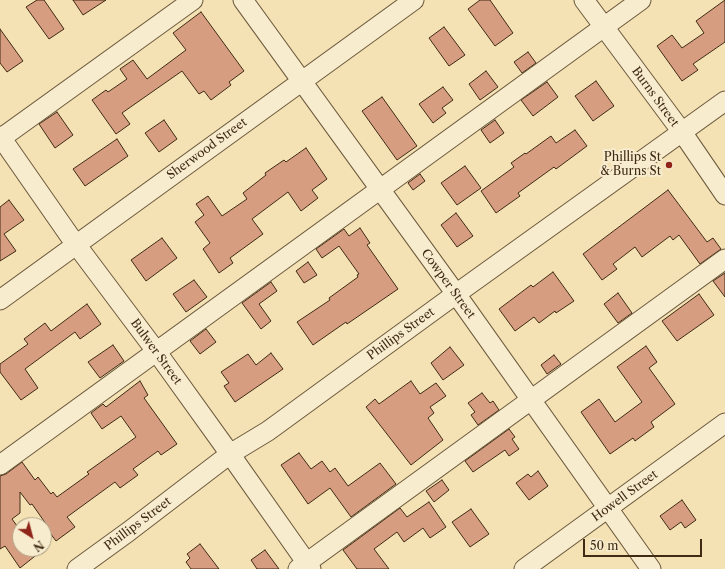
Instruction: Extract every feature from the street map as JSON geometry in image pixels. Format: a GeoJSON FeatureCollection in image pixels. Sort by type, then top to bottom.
{"type":"FeatureCollection","features":[{"type":"Feature","properties":{"kind":"street"},"geometry":{"type":"LineString","coordinates":[[0,138],[193,0]]}},
{"type":"Feature","properties":{"kind":"street","name":"Cowper Street"},"geometry":{"type":"LineString","coordinates":[[243,0],[380,188],[651,569]]}},
{"type":"Feature","properties":{"kind":"street","name":"Sherwood Street"},"geometry":{"type":"LineString","coordinates":[[0,300],[414,0]]}},
{"type":"Feature","properties":{"kind":"street","name":"Burns Street"},"geometry":{"type":"LineString","coordinates":[[584,0],[682,132],[725,195]]}},
{"type":"Feature","properties":{"kind":"street"},"geometry":{"type":"LineString","coordinates":[[0,465],[641,0]]}},
{"type":"Feature","properties":{"kind":"street","name":"Phillips Street"},"geometry":{"type":"LineString","coordinates":[[77,569],[230,454],[268,432],[456,294],[725,101]]}},
{"type":"Feature","properties":{"kind":"street","name":"Bulwer Street"},"geometry":{"type":"LineString","coordinates":[[0,138],[230,454],[305,567]]}},
{"type":"Feature","properties":{"kind":"street"},"geometry":{"type":"LineString","coordinates":[[305,567],[725,259]]}},
{"type":"Feature","properties":{"kind":"street","name":"Howell Street"},"geometry":{"type":"LineString","coordinates":[[524,569],[725,422]]}},
{"type":"Feature","properties":{"kind":"building"},"geometry":{"type":"Polygon","coordinates":[[[37,0],[44,0],[64,29],[49,39],[26,7],[37,0]]]}},
{"type":"Feature","properties":{"kind":"building"},"geometry":{"type":"Polygon","coordinates":[[[73,0],[106,0],[83,15],[73,0]]]}},
{"type":"Feature","properties":{"kind":"building"},"geometry":{"type":"Polygon","coordinates":[[[480,0],[490,0],[513,33],[495,46],[468,9],[480,0]]]}},
{"type":"Feature","properties":{"kind":"building"},"geometry":{"type":"Polygon","coordinates":[[[725,0],[725,42],[693,64],[698,70],[682,81],[657,46],[672,35],[682,48],[704,33],[696,21],[725,0]]]}},
{"type":"Feature","properties":{"kind":"building"},"geometry":{"type":"Polygon","coordinates":[[[201,12],[244,71],[229,82],[231,85],[211,100],[204,91],[199,94],[182,71],[122,113],[130,124],[116,134],[92,100],[106,90],[108,92],[127,79],[120,69],[133,60],[147,79],[186,50],[173,33],[201,12]]]}},
{"type":"Feature","properties":{"kind":"building"},"geometry":{"type":"Polygon","coordinates":[[[444,27],[465,55],[449,66],[429,38],[444,27]]]}},
{"type":"Feature","properties":{"kind":"building"},"geometry":{"type":"Polygon","coordinates":[[[0,29],[23,61],[7,72],[0,63],[0,29]]]}},
{"type":"Feature","properties":{"kind":"building"},"geometry":{"type":"Polygon","coordinates":[[[528,52],[536,63],[522,73],[514,62],[528,52]]]}},
{"type":"Feature","properties":{"kind":"building"},"geometry":{"type":"Polygon","coordinates":[[[486,71],[498,87],[480,100],[469,84],[486,71]]]}},
{"type":"Feature","properties":{"kind":"building"},"geometry":{"type":"Polygon","coordinates":[[[596,81],[614,106],[593,121],[575,96],[596,81]]]}},
{"type":"Feature","properties":{"kind":"building"},"geometry":{"type":"Polygon","coordinates":[[[547,82],[558,97],[533,116],[521,100],[547,82]]]}},
{"type":"Feature","properties":{"kind":"building"},"geometry":{"type":"Polygon","coordinates":[[[443,87],[453,100],[442,108],[446,113],[433,123],[419,104],[443,87]]]}},
{"type":"Feature","properties":{"kind":"building"},"geometry":{"type":"Polygon","coordinates":[[[382,97],[417,146],[397,160],[362,111],[382,97]]]}},
{"type":"Feature","properties":{"kind":"building"},"geometry":{"type":"Polygon","coordinates":[[[57,112],[73,135],[55,148],[39,124],[57,112]]]}},
{"type":"Feature","properties":{"kind":"building"},"geometry":{"type":"Polygon","coordinates":[[[164,120],[177,139],[159,152],[145,133],[164,120]]]}},
{"type":"Feature","properties":{"kind":"building"},"geometry":{"type":"Polygon","coordinates":[[[495,120],[504,133],[490,143],[481,130],[495,120]]]}},
{"type":"Feature","properties":{"kind":"building"},"geometry":{"type":"Polygon","coordinates":[[[575,130],[587,146],[556,169],[554,167],[518,193],[520,196],[496,213],[481,191],[514,167],[511,163],[551,136],[556,143],[575,130]]]}},
{"type":"Feature","properties":{"kind":"building"},"geometry":{"type":"Polygon","coordinates":[[[117,139],[128,156],[85,186],[73,169],[117,139]]]}},
{"type":"Feature","properties":{"kind":"building"},"geometry":{"type":"Polygon","coordinates":[[[306,148],[327,179],[312,190],[318,198],[301,211],[288,192],[252,219],[263,234],[230,258],[233,263],[219,273],[203,249],[210,243],[195,222],[204,215],[196,204],[208,196],[222,216],[247,199],[243,193],[266,175],[265,173],[284,160],[286,162],[306,148]]]}},
{"type":"Feature","properties":{"kind":"building"},"geometry":{"type":"Polygon","coordinates":[[[465,166],[481,188],[457,205],[441,183],[465,166]]]}},
{"type":"Feature","properties":{"kind":"building"},"geometry":{"type":"Polygon","coordinates":[[[420,174],[425,181],[413,190],[408,183],[420,174]]]}},
{"type":"Feature","properties":{"kind":"building"},"geometry":{"type":"Polygon","coordinates":[[[668,190],[707,242],[713,238],[721,249],[700,264],[679,235],[673,240],[670,236],[642,257],[635,247],[613,264],[617,269],[602,280],[583,254],[668,190]]]}},
{"type":"Feature","properties":{"kind":"building"},"geometry":{"type":"Polygon","coordinates":[[[9,200],[24,220],[4,234],[16,251],[0,261],[0,207],[9,200]]]}},
{"type":"Feature","properties":{"kind":"building"},"geometry":{"type":"Polygon","coordinates":[[[456,213],[473,236],[457,247],[441,225],[456,213]]]}},
{"type":"Feature","properties":{"kind":"building"},"geometry":{"type":"Polygon","coordinates":[[[360,228],[370,243],[367,245],[398,289],[313,345],[297,322],[330,300],[329,298],[358,277],[357,275],[359,274],[339,246],[322,258],[316,249],[344,229],[349,236],[360,228]]]}},
{"type":"Feature","properties":{"kind":"building"},"geometry":{"type":"Polygon","coordinates":[[[162,238],[177,258],[146,281],[131,260],[162,238]]]}},
{"type":"Feature","properties":{"kind":"building"},"geometry":{"type":"Polygon","coordinates":[[[308,262],[317,275],[304,283],[296,271],[308,262]]]}},
{"type":"Feature","properties":{"kind":"building"},"geometry":{"type":"Polygon","coordinates":[[[553,272],[574,301],[556,313],[555,311],[539,323],[534,317],[515,331],[499,309],[531,285],[533,287],[553,272]]]}},
{"type":"Feature","properties":{"kind":"building"},"geometry":{"type":"Polygon","coordinates":[[[725,273],[725,297],[713,281],[725,273]]]}},
{"type":"Feature","properties":{"kind":"building"},"geometry":{"type":"Polygon","coordinates":[[[194,280],[207,297],[186,312],[173,294],[194,280]]]}},
{"type":"Feature","properties":{"kind":"building"},"geometry":{"type":"Polygon","coordinates":[[[271,282],[277,291],[259,304],[271,321],[261,329],[242,303],[271,282]]]}},
{"type":"Feature","properties":{"kind":"building"},"geometry":{"type":"Polygon","coordinates":[[[618,293],[632,313],[618,323],[604,304],[618,293]]]}},
{"type":"Feature","properties":{"kind":"building"},"geometry":{"type":"Polygon","coordinates":[[[699,294],[714,315],[677,341],[662,321],[699,294]]]}},
{"type":"Feature","properties":{"kind":"building"},"geometry":{"type":"Polygon","coordinates":[[[87,304],[101,324],[80,339],[75,332],[25,369],[38,388],[21,400],[0,372],[0,364],[28,344],[24,339],[45,323],[51,331],[87,304]]]}},
{"type":"Feature","properties":{"kind":"building"},"geometry":{"type":"Polygon","coordinates":[[[206,329],[216,342],[200,354],[190,341],[206,329]]]}},
{"type":"Feature","properties":{"kind":"building"},"geometry":{"type":"Polygon","coordinates":[[[113,345],[124,361],[100,378],[88,362],[113,345]]]}},
{"type":"Feature","properties":{"kind":"building"},"geometry":{"type":"Polygon","coordinates":[[[646,346],[657,362],[649,368],[675,404],[651,422],[654,427],[635,441],[633,438],[610,454],[581,412],[599,399],[615,422],[642,402],[617,367],[646,346]]]}},
{"type":"Feature","properties":{"kind":"building"},"geometry":{"type":"Polygon","coordinates":[[[450,347],[464,365],[443,380],[431,363],[450,347]]]}},
{"type":"Feature","properties":{"kind":"building"},"geometry":{"type":"Polygon","coordinates":[[[271,353],[283,369],[235,402],[224,386],[229,383],[221,372],[248,354],[256,365],[271,353]]]}},
{"type":"Feature","properties":{"kind":"building"},"geometry":{"type":"Polygon","coordinates":[[[554,355],[561,364],[547,374],[541,365],[554,355]]]}},
{"type":"Feature","properties":{"kind":"building"},"geometry":{"type":"Polygon","coordinates":[[[140,381],[148,395],[144,398],[177,444],[161,455],[158,451],[133,469],[138,475],[120,488],[115,482],[67,517],[75,527],[56,541],[52,536],[52,517],[41,517],[32,504],[30,505],[20,492],[20,513],[12,517],[12,556],[5,546],[0,549],[0,476],[6,474],[22,462],[35,480],[38,477],[51,494],[53,492],[57,497],[89,474],[87,472],[136,437],[121,416],[102,429],[91,413],[103,404],[106,407],[140,381]]]}},
{"type":"Feature","properties":{"kind":"building"},"geometry":{"type":"Polygon","coordinates":[[[411,381],[420,394],[436,383],[446,396],[430,407],[434,413],[428,418],[443,440],[411,465],[366,407],[375,399],[379,404],[411,381]]]}},
{"type":"Feature","properties":{"kind":"building"},"geometry":{"type":"Polygon","coordinates":[[[482,393],[490,403],[493,401],[499,410],[478,425],[471,415],[475,412],[468,403],[482,393]]]}},
{"type":"Feature","properties":{"kind":"building"},"geometry":{"type":"Polygon","coordinates":[[[509,429],[515,437],[512,439],[519,449],[509,456],[505,450],[473,472],[465,461],[509,429]]]}},
{"type":"Feature","properties":{"kind":"building"},"geometry":{"type":"Polygon","coordinates":[[[299,453],[311,469],[322,461],[330,472],[335,468],[348,486],[380,463],[396,484],[351,517],[330,488],[308,504],[281,465],[299,453]]]}},
{"type":"Feature","properties":{"kind":"building"},"geometry":{"type":"Polygon","coordinates":[[[538,471],[548,486],[529,500],[516,483],[528,474],[531,477],[538,471]]]}},
{"type":"Feature","properties":{"kind":"building"},"geometry":{"type":"Polygon","coordinates":[[[442,480],[449,490],[434,502],[426,491],[442,480]]]}},
{"type":"Feature","properties":{"kind":"building"},"geometry":{"type":"Polygon","coordinates":[[[682,500],[696,520],[685,528],[681,522],[670,530],[660,516],[682,500]]]}},
{"type":"Feature","properties":{"kind":"building"},"geometry":{"type":"Polygon","coordinates":[[[429,502],[446,527],[430,538],[423,528],[404,542],[397,532],[374,549],[389,569],[357,569],[343,550],[400,508],[407,517],[429,502]]]}},
{"type":"Feature","properties":{"kind":"building"},"geometry":{"type":"Polygon","coordinates":[[[471,509],[489,534],[470,547],[452,522],[471,509]]]}},
{"type":"Feature","properties":{"kind":"building"},"geometry":{"type":"Polygon","coordinates":[[[200,544],[219,569],[191,569],[186,562],[190,558],[187,554],[200,544]]]}},
{"type":"Feature","properties":{"kind":"building"},"geometry":{"type":"Polygon","coordinates":[[[265,550],[279,569],[257,569],[251,560],[265,550]]]}},
{"type":"Feature","properties":{"kind":"building"},"geometry":{"type":"Polygon","coordinates":[[[12,557],[34,557],[20,568],[12,557]]]}},
{"type":"Feature","properties":{"kind":"place","name":"Phillips St & Burns St"},"geometry":{"type":"Point","coordinates":[669,165]}}]}
